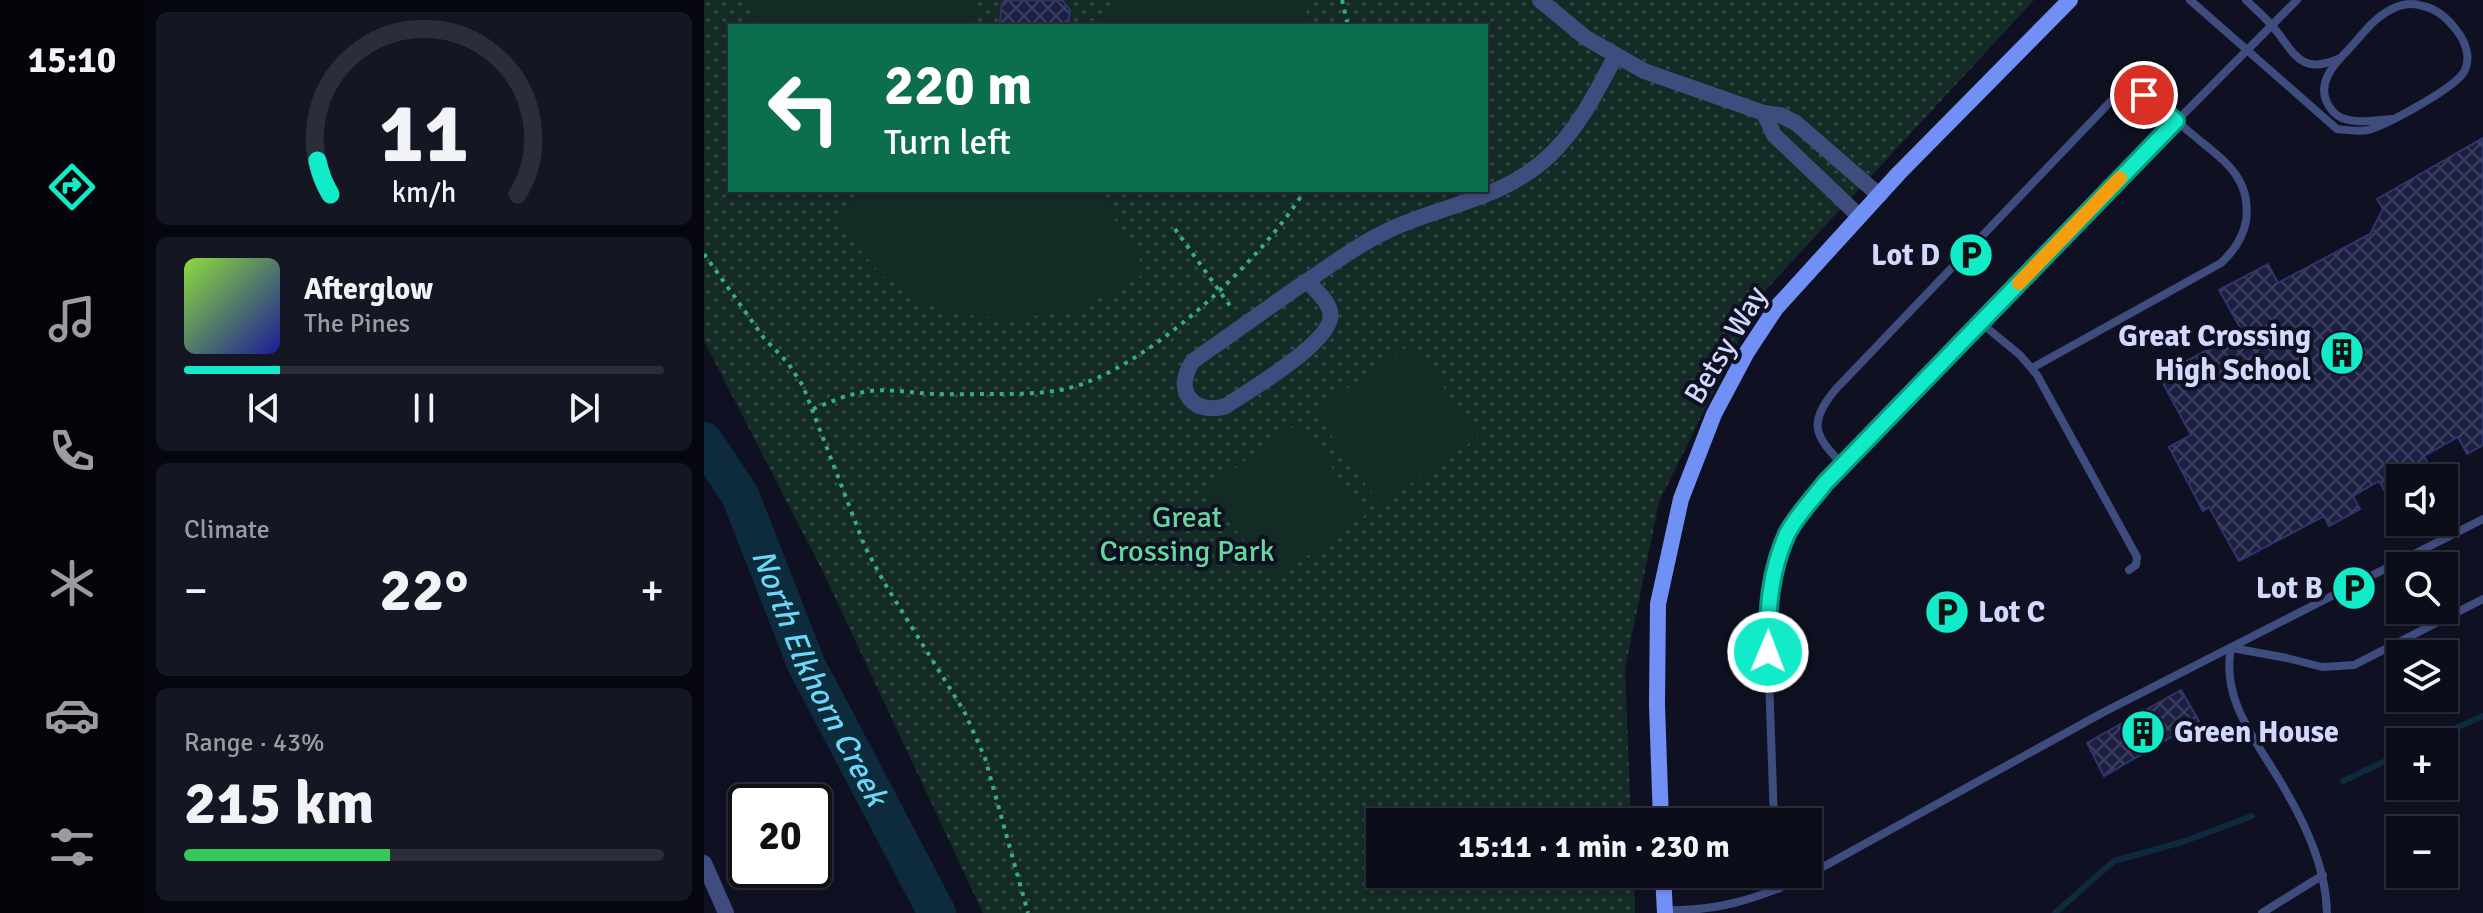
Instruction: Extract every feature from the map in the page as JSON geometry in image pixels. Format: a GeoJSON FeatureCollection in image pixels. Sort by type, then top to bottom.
{"type":"FeatureCollection","features":[{"type":"Feature","properties":{"kind":"street"},"geometry":{"type":"LineString","coordinates":[[1540,0],[1586,38],[1644,71],[1796,123],[1879,195]]}},
{"type":"Feature","properties":{"kind":"street","name":"Betsy Way"},"geometry":{"type":"LineString","coordinates":[[1661,808],[1658,604],[1681,499],[1714,414],[1747,352],[1776,308],[1879,195],[2070,0]]}},
{"type":"Feature","properties":{"kind":"street"},"geometry":{"type":"LineString","coordinates":[[1307,281],[1331,312],[1331,323],[1323,336],[1226,406],[1213,410],[1199,406],[1188,397],[1183,387],[1185,373],[1193,361],[1307,281],[1390,229],[1482,198],[1514,182],[1548,157],[1582,118],[1616,55]]}},
{"type":"Feature","properties":{"kind":"street"},"geometry":{"type":"LineString","coordinates":[[1764,113],[1774,135],[1859,216]]}},
{"type":"Feature","properties":{"kind":"street"},"geometry":{"type":"LineString","coordinates":[[1805,164],[1821,146]]}},
{"type":"Feature","properties":{"kind":"street"},"geometry":{"type":"LineString","coordinates":[[704,863],[726,913]]}},
{"type":"Feature","properties":{"kind":"street"},"geometry":{"type":"LineString","coordinates":[[1664,888],[1665,912]]}},
{"type":"Feature","properties":{"kind":"lane"},"geometry":{"type":"LineString","coordinates":[[2190,0],[2337,129],[2369,130],[2391,119],[2457,82],[2466,69],[2467,53],[2463,39],[2433,10],[2422,5],[2405,4],[2392,8],[2342,56],[2324,85],[2324,98],[2334,113],[2342,118],[2364,122],[2391,119]]}},
{"type":"Feature","properties":{"kind":"lane"},"geometry":{"type":"LineString","coordinates":[[2246,0],[2272,25],[2291,53],[2302,62],[2326,63],[2342,56]]}},
{"type":"Feature","properties":{"kind":"lane"},"geometry":{"type":"LineString","coordinates":[[1774,808],[1767,620],[1773,570],[1788,531],[1825,483],[2297,0]]}},
{"type":"Feature","properties":{"kind":"lane"},"geometry":{"type":"LineString","coordinates":[[1843,465],[1821,443],[1817,419],[1825,402],[2101,111],[2121,94],[2144,95],[2223,160],[2245,189],[2245,226],[2238,244],[2221,263],[2032,368]]}},
{"type":"Feature","properties":{"kind":"lane"},"geometry":{"type":"LineString","coordinates":[[1981,323],[2032,368],[2051,398],[2137,557],[2136,565],[2129,570]]}},
{"type":"Feature","properties":{"kind":"lane"},"geometry":{"type":"LineString","coordinates":[[1665,912],[1700,911],[1755,899],[1778,889],[2102,713],[2483,519]]}},
{"type":"Feature","properties":{"kind":"lane"},"geometry":{"type":"LineString","coordinates":[[2231,648],[2322,667],[2354,665],[2483,599]]}},
{"type":"Feature","properties":{"kind":"lane"},"geometry":{"type":"LineString","coordinates":[[2231,648],[2227,666],[2232,698],[2281,783],[2313,849],[2323,875],[2327,913]]}},
{"type":"Feature","properties":{"kind":"lane"},"geometry":{"type":"LineString","coordinates":[[2262,913],[2323,875]]}},
{"type":"Feature","properties":{"kind":"path"},"geometry":{"type":"LineString","coordinates":[[1342,0],[1348,24]]}},
{"type":"Feature","properties":{"kind":"path"},"geometry":{"type":"LineString","coordinates":[[813,409],[846,396],[893,389],[920,393],[993,394],[1066,389],[1145,351],[1220,291],[1290,216],[1304,192]]}},
{"type":"Feature","properties":{"kind":"path"},"geometry":{"type":"LineString","coordinates":[[1175,229],[1243,326]]}},
{"type":"Feature","properties":{"kind":"path"},"geometry":{"type":"LineString","coordinates":[[704,254],[764,338],[788,363],[813,409],[865,547],[964,711],[985,758],[1028,913]]}},
{"type":"Feature","properties":{"kind":"green space","name":"Great Crossing Park"},"geometry":{"type":"Polygon","coordinates":[[[704,0],[2034,0],[1762,294],[1659,502],[1625,669],[1630,808],[1366,808],[1366,888],[1634,888],[1635,913],[983,913],[824,574],[704,341],[704,0]]]}},
{"type":"Feature","properties":{"kind":"green space"},"geometry":{"type":"Polygon","coordinates":[[[752,0],[977,1],[974,22],[970,24],[753,24],[752,0]]]}},
{"type":"Feature","properties":{"kind":"green space"},"geometry":{"type":"Polygon","coordinates":[[[1123,0],[1306,0],[1307,24],[1087,24],[1123,0]]]}},
{"type":"Feature","properties":{"kind":"green space"},"geometry":{"type":"Polygon","coordinates":[[[866,192],[1097,192],[1147,272],[1077,311],[1008,319],[950,313],[919,299],[881,275],[834,218],[866,192]]]}},
{"type":"Feature","properties":{"kind":"green space"},"geometry":{"type":"Polygon","coordinates":[[[1413,343],[1478,437],[1380,505],[1315,411],[1413,343]]]}},
{"type":"Feature","properties":{"kind":"green space"},"geometry":{"type":"Polygon","coordinates":[[[1300,422],[1365,515],[1272,581],[1207,488],[1300,422]]]}},
{"type":"Feature","properties":{"kind":"building"},"geometry":{"type":"Polygon","coordinates":[[[1006,0],[1062,0],[1070,10],[1068,24],[999,24],[1002,4],[1006,0]]]}},
{"type":"Feature","properties":{"kind":"building","name":"Great Crossing High School"},"geometry":{"type":"Polygon","coordinates":[[[2483,138],[2483,445],[2467,454],[2458,437],[2424,456],[2428,464],[2386,464],[2386,493],[2379,481],[2353,496],[2360,509],[2329,526],[2324,516],[2239,561],[2209,507],[2203,511],[2169,447],[2191,435],[2159,376],[2242,331],[2219,290],[2268,264],[2278,283],[2370,234],[2383,209],[2377,199],[2483,138]]]}},
{"type":"Feature","properties":{"kind":"building","name":"Green House"},"geometry":{"type":"Polygon","coordinates":[[[2181,690],[2199,721],[2104,776],[2087,743],[2181,690]]]}},
{"type":"Feature","properties":{"kind":"waterway","name":"North Elkhorn Creek"},"geometry":{"type":"LineString","coordinates":[[704,441],[740,495],[806,664],[937,913]]}},
{"type":"Feature","properties":{"kind":"waterway"},"geometry":{"type":"LineString","coordinates":[[2456,728],[2483,716]]}},
{"type":"Feature","properties":{"kind":"waterway"},"geometry":{"type":"LineString","coordinates":[[2343,781],[2386,761]]}},
{"type":"Feature","properties":{"kind":"waterway"},"geometry":{"type":"LineString","coordinates":[[2055,913],[2114,861],[2182,842],[2252,816]]}},
{"type":"Feature","properties":{"kind":"slow traffic"},"geometry":{"type":"LineString","coordinates":[[2019,283],[2120,178]]}},
{"type":"Feature","properties":{"kind":"place","name":"Lot D"},"geometry":{"type":"Point","coordinates":[1971,255]}},
{"type":"Feature","properties":{"kind":"place","name":"Great Crossing High School"},"geometry":{"type":"Point","coordinates":[2342,353]}},
{"type":"Feature","properties":{"kind":"place","name":"Lot B"},"geometry":{"type":"Point","coordinates":[2354,588]}},
{"type":"Feature","properties":{"kind":"place","name":"Lot C"},"geometry":{"type":"Point","coordinates":[1947,612]}},
{"type":"Feature","properties":{"kind":"place","name":"Green House"},"geometry":{"type":"Point","coordinates":[2143,732]}},
{"type":"Feature","properties":{"kind":"route"},"geometry":{"type":"LineString","coordinates":[[1768,652],[1767,620],[1773,570],[1788,531],[1825,483],[2176,121],[2144,95]]}}]}
